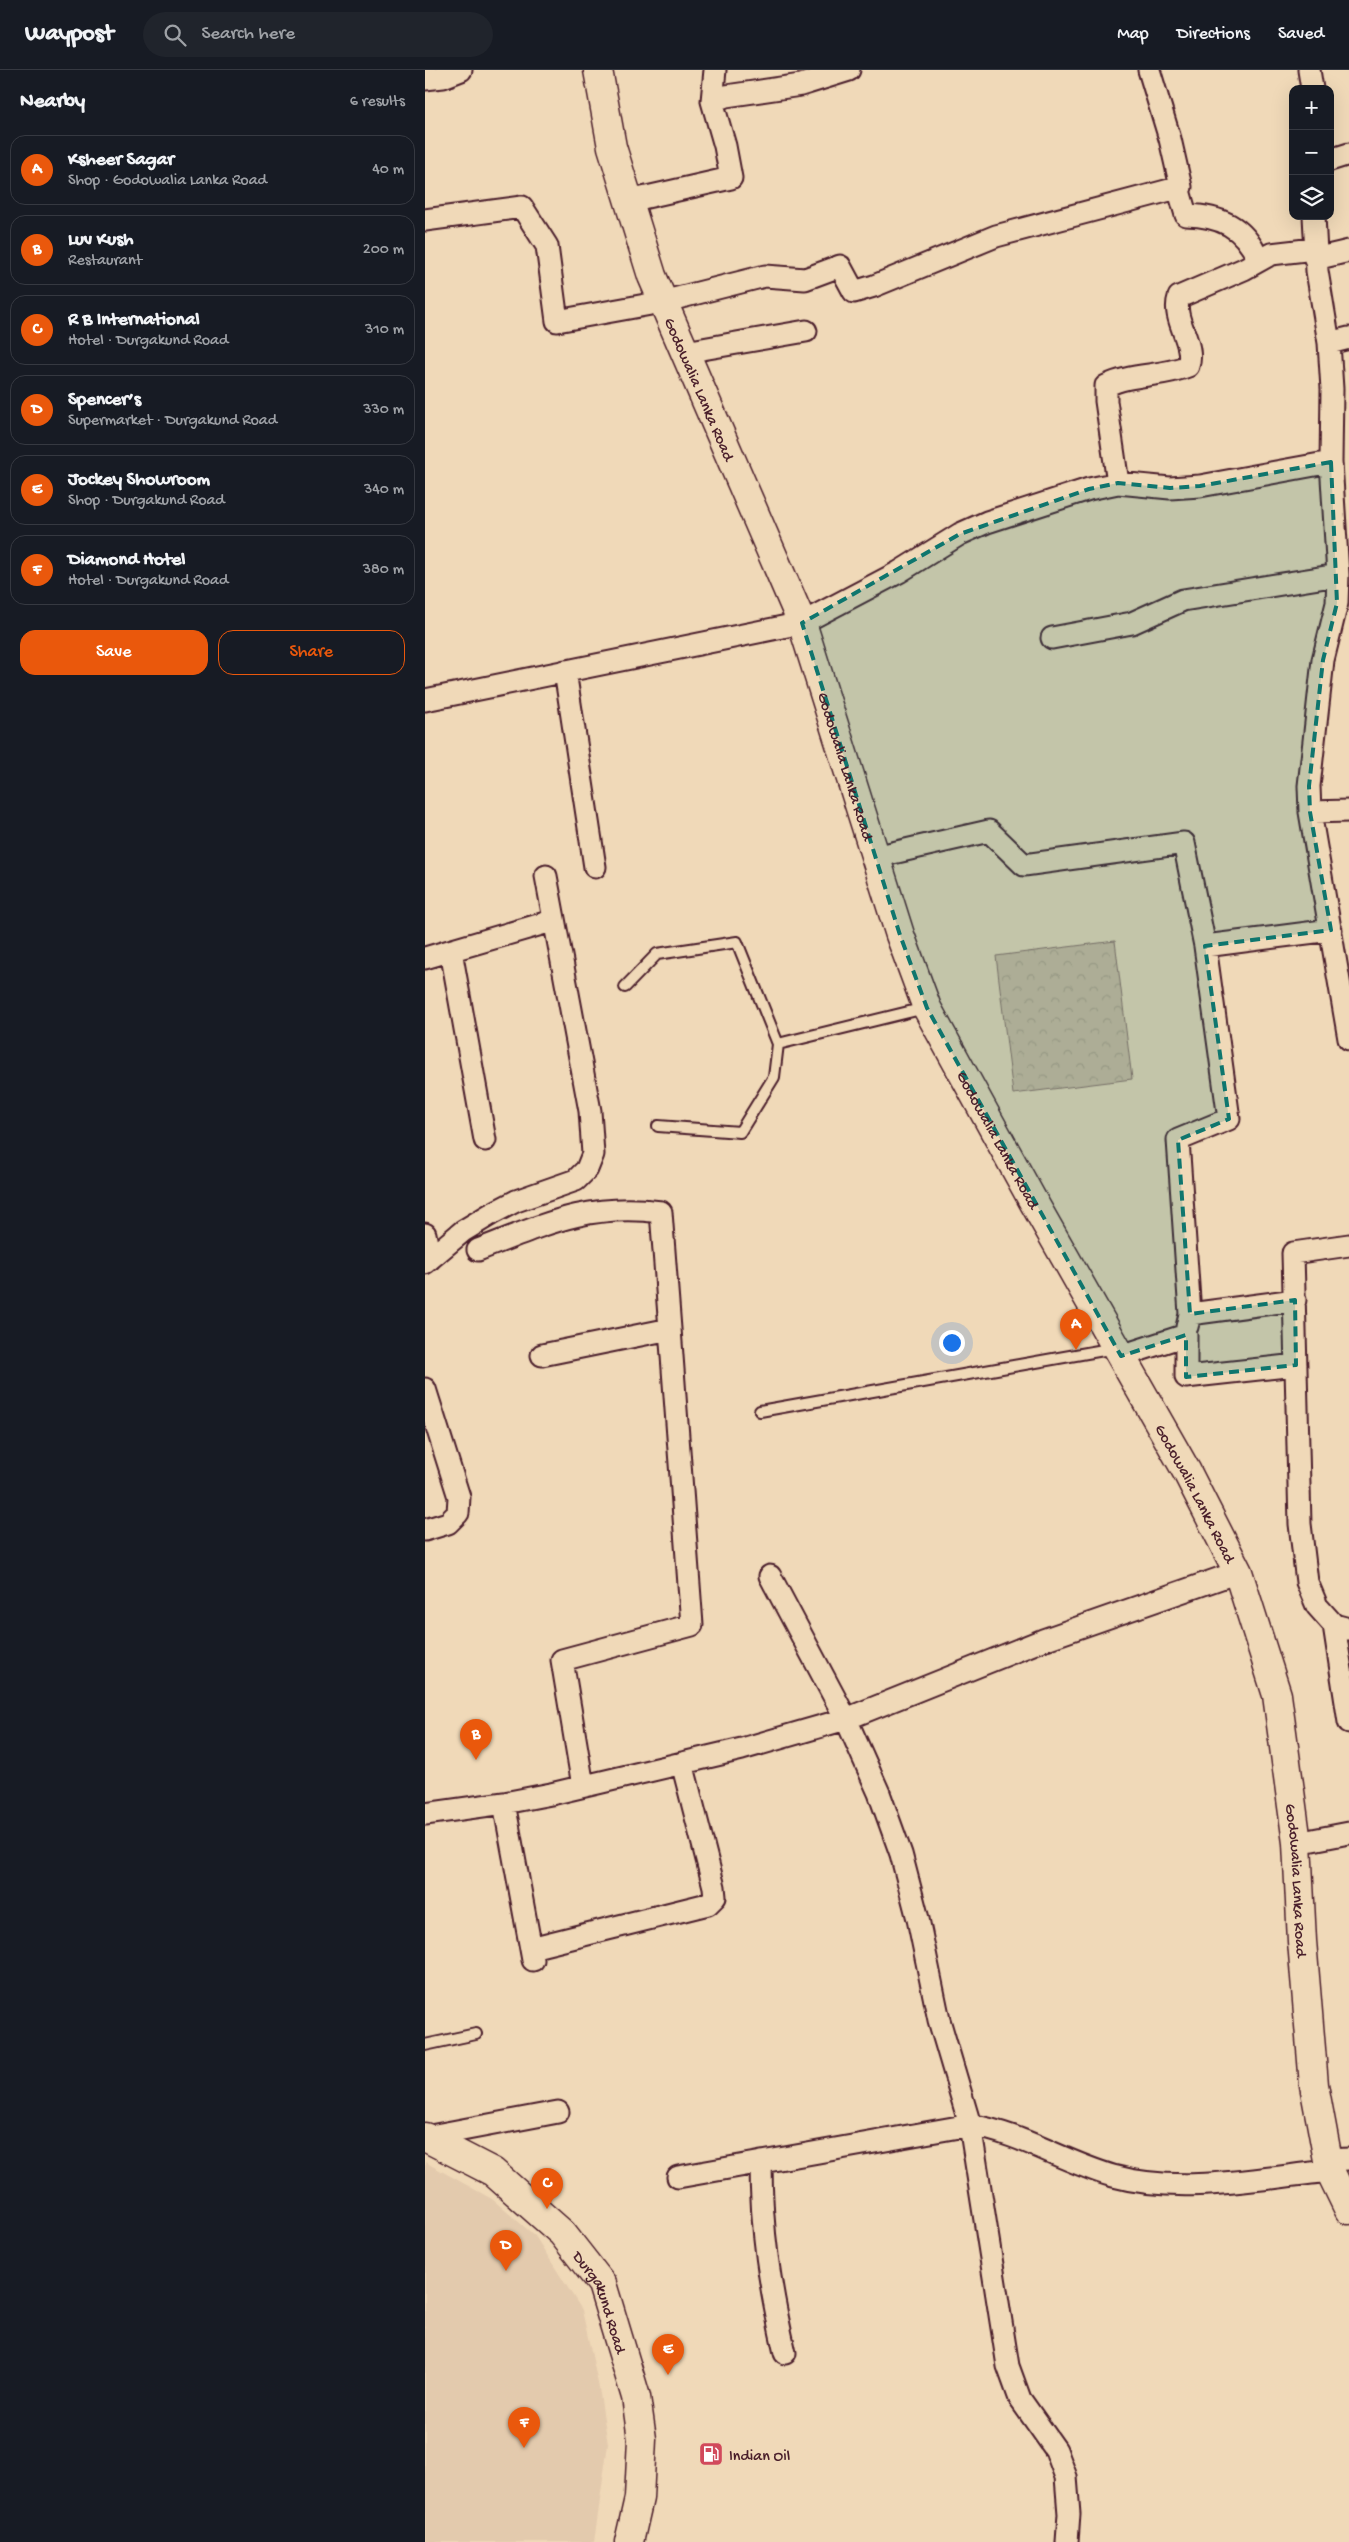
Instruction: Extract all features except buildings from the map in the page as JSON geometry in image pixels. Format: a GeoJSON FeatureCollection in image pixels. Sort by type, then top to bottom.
{"type":"FeatureCollection","features":[{"type":"Feature","properties":{"kind":"street"},"geometry":{"type":"LineString","coordinates":[[425,79],[443,77],[461,70]]}},
{"type":"Feature","properties":{"kind":"street","name":"Godowalia Lanka Road"},"geometry":{"type":"LineString","coordinates":[[598,70],[612,147],[661,302],[685,352],[802,623],[900,935],[927,1008],[1118,1352],[1187,1472],[1238,1572],[1277,1696],[1297,1843],[1313,2085],[1349,2210]]}},
{"type":"Feature","properties":{"kind":"street"},"geometry":{"type":"LineString","coordinates":[[629,201],[731,178],[725,146],[712,101],[715,70]]}},
{"type":"Feature","properties":{"kind":"street"},"geometry":{"type":"LineString","coordinates":[[712,101],[726,96],[801,85],[849,70]]}},
{"type":"Feature","properties":{"kind":"street"},"geometry":{"type":"LineString","coordinates":[[425,220],[522,207],[547,246],[557,321],[661,302],[765,276],[805,279],[840,266],[854,292],[874,286],[996,236],[1181,187],[1179,172],[1149,70]]}},
{"type":"Feature","properties":{"kind":"street"},"geometry":{"type":"LineString","coordinates":[[1309,70],[1311,85]]}},
{"type":"Feature","properties":{"kind":"street"},"geometry":{"type":"LineString","coordinates":[[1334,159],[1349,154]]}},
{"type":"Feature","properties":{"kind":"street"},"geometry":{"type":"LineString","coordinates":[[1178,188],[1185,215],[1222,220],[1251,244],[1258,260]]}},
{"type":"Feature","properties":{"kind":"street"},"geometry":{"type":"LineString","coordinates":[[1314,220],[1315,254],[1339,340],[1333,389],[1331,462],[1338,575],[1343,603],[1323,660],[1309,786],[1310,812],[1348,1029]]}},
{"type":"Feature","properties":{"kind":"street"},"geometry":{"type":"LineString","coordinates":[[1118,483],[1106,401],[1106,386],[1119,379],[1176,371],[1188,366],[1191,357],[1176,306],[1179,297],[1244,269],[1271,254],[1315,254],[1349,251]]}},
{"type":"Feature","properties":{"kind":"street"},"geometry":{"type":"LineString","coordinates":[[685,352],[805,331]]}},
{"type":"Feature","properties":{"kind":"street"},"geometry":{"type":"LineString","coordinates":[[425,700],[802,623],[899,572],[929,552],[969,530],[1089,489],[1118,483],[1170,488],[1200,486],[1331,462]]}},
{"type":"Feature","properties":{"kind":"street"},"geometry":{"type":"LineString","coordinates":[[1052,638],[1132,623],[1183,600],[1338,575]]}},
{"type":"Feature","properties":{"kind":"street"},"geometry":{"type":"LineString","coordinates":[[565,671],[595,867]]}},
{"type":"Feature","properties":{"kind":"street"},"geometry":{"type":"LineString","coordinates":[[1310,812],[1349,811]]}},
{"type":"Feature","properties":{"kind":"street"},"geometry":{"type":"LineString","coordinates":[[875,857],[989,831],[1024,865],[1184,843],[1205,946],[1229,1120],[1178,1140],[1190,1314],[1186,1335],[1186,1377],[1296,1365]]}},
{"type":"Feature","properties":{"kind":"street"},"geometry":{"type":"LineString","coordinates":[[427,1261],[463,1231],[491,1214],[516,1201],[576,1180],[587,1170],[593,1154],[590,1111],[552,921],[545,876]]}},
{"type":"Feature","properties":{"kind":"street"},"geometry":{"type":"LineString","coordinates":[[425,958],[552,921]]}},
{"type":"Feature","properties":{"kind":"street"},"geometry":{"type":"LineString","coordinates":[[1205,946],[1331,930]]}},
{"type":"Feature","properties":{"kind":"street"},"geometry":{"type":"LineString","coordinates":[[451,951],[485,1140]]}},
{"type":"Feature","properties":{"kind":"street"},"geometry":{"type":"LineString","coordinates":[[478,1250],[585,1212],[633,1208],[661,1212],[692,1625],[563,1660],[583,1786]]}},
{"type":"Feature","properties":{"kind":"street"},"geometry":{"type":"LineString","coordinates":[[425,1234],[427,1261]]}},
{"type":"Feature","properties":{"kind":"street"},"geometry":{"type":"LineString","coordinates":[[1349,1245],[1293,1252],[1300,1524],[1307,1582],[1317,1606],[1342,1627],[1349,1722]]}},
{"type":"Feature","properties":{"kind":"street"},"geometry":{"type":"LineString","coordinates":[[1190,1314],[1295,1300]]}},
{"type":"Feature","properties":{"kind":"street"},"geometry":{"type":"LineString","coordinates":[[542,1354],[670,1329]]}},
{"type":"Feature","properties":{"kind":"street"},"geometry":{"type":"LineString","coordinates":[[1118,1352],[1186,1335]]}},
{"type":"Feature","properties":{"kind":"street"},"geometry":{"type":"LineString","coordinates":[[425,1389],[459,1497],[458,1513],[448,1523],[425,1530]]}},
{"type":"Feature","properties":{"kind":"street"},"geometry":{"type":"LineString","coordinates":[[425,1814],[503,1803],[583,1786],[742,1749],[846,1719],[1043,1640],[1238,1572]]}},
{"type":"Feature","properties":{"kind":"street"},"geometry":{"type":"LineString","coordinates":[[770,1576],[846,1719],[879,1793],[901,1854],[919,1919],[939,2020],[970,2125],[1009,2366],[1020,2399],[1056,2450],[1066,2477],[1069,2514],[1067,2542]]}},
{"type":"Feature","properties":{"kind":"street"},"geometry":{"type":"LineString","coordinates":[[503,1803],[532,1954],[707,1904],[715,1897],[714,1886],[682,1763]]}},
{"type":"Feature","properties":{"kind":"street"},"geometry":{"type":"LineString","coordinates":[[1297,1843],[1349,1833]]}},
{"type":"Feature","properties":{"kind":"street"},"geometry":{"type":"LineString","coordinates":[[425,2137],[558,2112]]}},
{"type":"Feature","properties":{"kind":"street"},"geometry":{"type":"LineString","coordinates":[[678,2177],[970,2125],[995,2129],[1113,2176],[1152,2184],[1205,2184],[1336,2163]]}},
{"type":"Feature","properties":{"kind":"street","name":"Durgakund Road"},"geometry":{"type":"LineString","coordinates":[[425,2137],[493,2172],[562,2234],[601,2284],[636,2397],[642,2439],[639,2498],[629,2542]]}},
{"type":"Feature","properties":{"kind":"street"},"geometry":{"type":"LineString","coordinates":[[761,2162],[762,2222],[769,2284],[785,2354]]}},
{"type":"Feature","properties":{"kind":"lane"},"geometry":{"type":"LineString","coordinates":[[625,987],[657,954],[737,942],[778,1044],[774,1077],[739,1132],[658,1126]]}},
{"type":"Feature","properties":{"kind":"lane"},"geometry":{"type":"LineString","coordinates":[[778,1044],[927,1008]]}},
{"type":"Feature","properties":{"kind":"lane"},"geometry":{"type":"LineString","coordinates":[[760,1411],[1118,1352]]}},
{"type":"Feature","properties":{"kind":"lane"},"geometry":{"type":"LineString","coordinates":[[425,2045],[476,2034]]}},
{"type":"Feature","properties":{"kind":"highlighted area"},"geometry":{"type":"Polygon","coordinates":[[[1331,462],[1337,603],[1323,660],[1309,786],[1310,812],[1331,930],[1205,946],[1229,1119],[1178,1140],[1190,1314],[1295,1300],[1296,1365],[1186,1377],[1186,1335],[1121,1356],[927,1008],[900,935],[802,623],[960,534],[1089,489],[1118,483],[1170,488],[1200,486],[1331,462]]]}},
{"type":"Feature","properties":{"kind":"shaded area"},"geometry":{"type":"Polygon","coordinates":[[[425,2162],[492,2199],[535,2236],[582,2310],[599,2388],[608,2444],[594,2542],[425,2542],[425,2162]]]}},
{"type":"Feature","properties":{"kind":"green space"},"geometry":{"type":"Polygon","coordinates":[[[1115,941],[1132,1079],[1013,1094],[996,956],[1115,941]]]}},
{"type":"Feature","properties":{"kind":"place","name":"Ksheer Sagar"},"geometry":{"type":"Point","coordinates":[1076,1350]}},
{"type":"Feature","properties":{"kind":"place","name":"Luv Kush"},"geometry":{"type":"Point","coordinates":[476,1760]}},
{"type":"Feature","properties":{"kind":"place","name":"R B International"},"geometry":{"type":"Point","coordinates":[547,2209]}},
{"type":"Feature","properties":{"kind":"place","name":"Spencer’s"},"geometry":{"type":"Point","coordinates":[506,2271]}},
{"type":"Feature","properties":{"kind":"place","name":"Jockey Showroom"},"geometry":{"type":"Point","coordinates":[668,2375]}},
{"type":"Feature","properties":{"kind":"place","name":"Diamond Hotel"},"geometry":{"type":"Point","coordinates":[524,2448]}},
{"type":"Feature","properties":{"kind":"place","name":"Indian Oil"},"geometry":{"type":"Point","coordinates":[711,2454]}}]}
